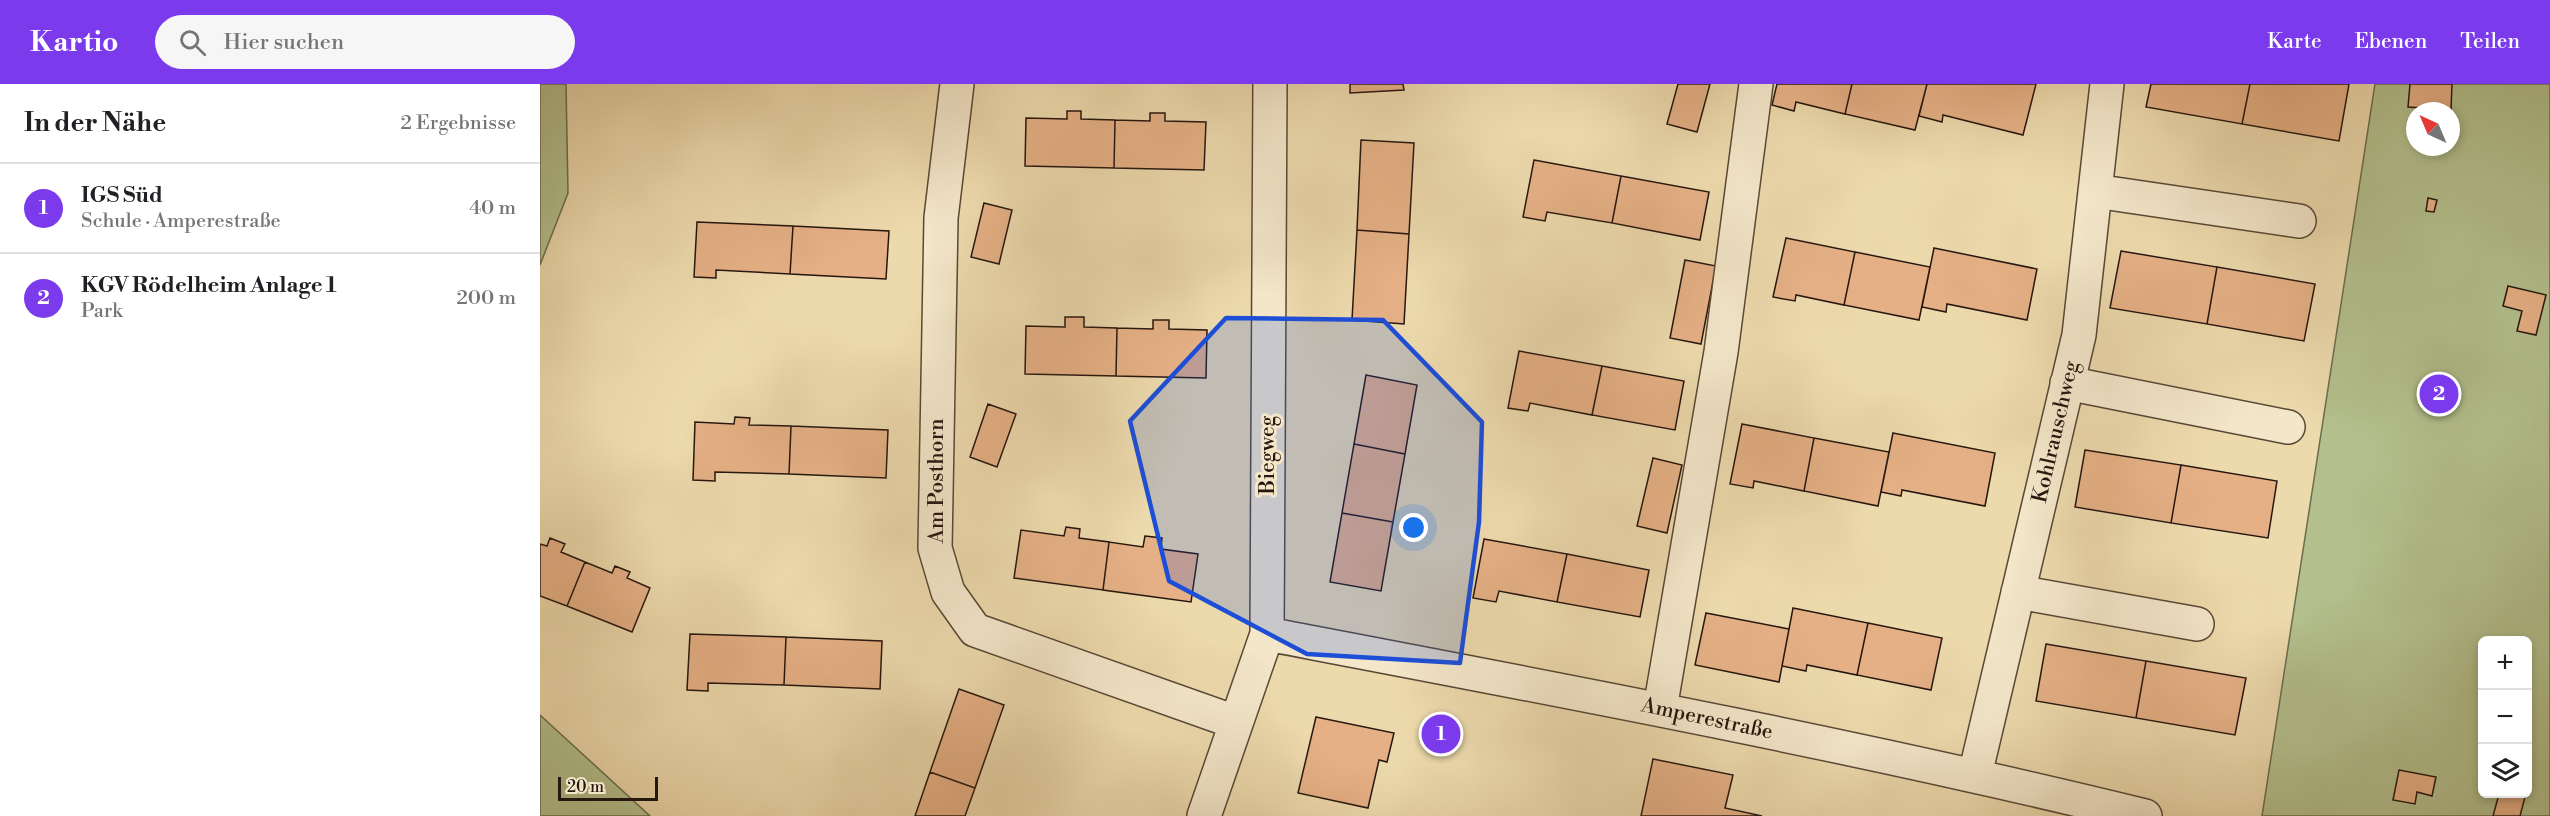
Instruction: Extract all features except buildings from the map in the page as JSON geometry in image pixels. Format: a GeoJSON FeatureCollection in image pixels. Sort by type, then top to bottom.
{"type":"FeatureCollection","features":[{"type":"Feature","properties":{"kind":"street","name":"Am Posthorn"},"geometry":{"type":"LineString","coordinates":[[957,84],[941,218],[935,537],[935,548],[948,592],[975,630],[1235,722]]}},
{"type":"Feature","properties":{"kind":"street","name":"Biegweg"},"geometry":{"type":"LineString","coordinates":[[1204,816],[1267,634],[1270,84]]}},
{"type":"Feature","properties":{"kind":"street"},"geometry":{"type":"LineString","coordinates":[[1660,709],[1721,352],[1756,84]]}},
{"type":"Feature","properties":{"kind":"street","name":"Kohlrauschweg"},"geometry":{"type":"LineString","coordinates":[[1975,775],[2079,335],[2107,84]]}},
{"type":"Feature","properties":{"kind":"street"},"geometry":{"type":"LineString","coordinates":[[2095,191],[2299,221]]}},
{"type":"Feature","properties":{"kind":"street"},"geometry":{"type":"LineString","coordinates":[[2067,383],[2288,427]]}},
{"type":"Feature","properties":{"kind":"street"},"geometry":{"type":"LineString","coordinates":[[2018,592],[2196,624]]}},
{"type":"Feature","properties":{"kind":"street","name":"Amperestraße"},"geometry":{"type":"LineString","coordinates":[[1267,634],[1660,709],[1975,775],[2079,808],[2145,816]]}},
{"type":"Feature","properties":{"kind":"highlighted area"},"geometry":{"type":"Polygon","coordinates":[[[1226,318],[1383,320],[1482,422],[1479,522],[1460,663],[1307,654],[1169,581],[1130,421],[1226,318]]]}},
{"type":"Feature","properties":{"kind":"green space"},"geometry":{"type":"Polygon","coordinates":[[[540,84],[566,84],[568,193],[540,265],[540,84]]]}},
{"type":"Feature","properties":{"kind":"green space"},"geometry":{"type":"Polygon","coordinates":[[[2375,84],[2550,84],[2550,816],[2262,816],[2375,84]]]}},
{"type":"Feature","properties":{"kind":"green space"},"geometry":{"type":"Polygon","coordinates":[[[540,715],[650,816],[540,816],[540,715]]]}},
{"type":"Feature","properties":{"kind":"place","name":"KGV Rödelheim Anlage 1"},"geometry":{"type":"Point","coordinates":[2439,394]}},
{"type":"Feature","properties":{"kind":"place","name":"IGS Süd"},"geometry":{"type":"Point","coordinates":[1441,734]}}]}
